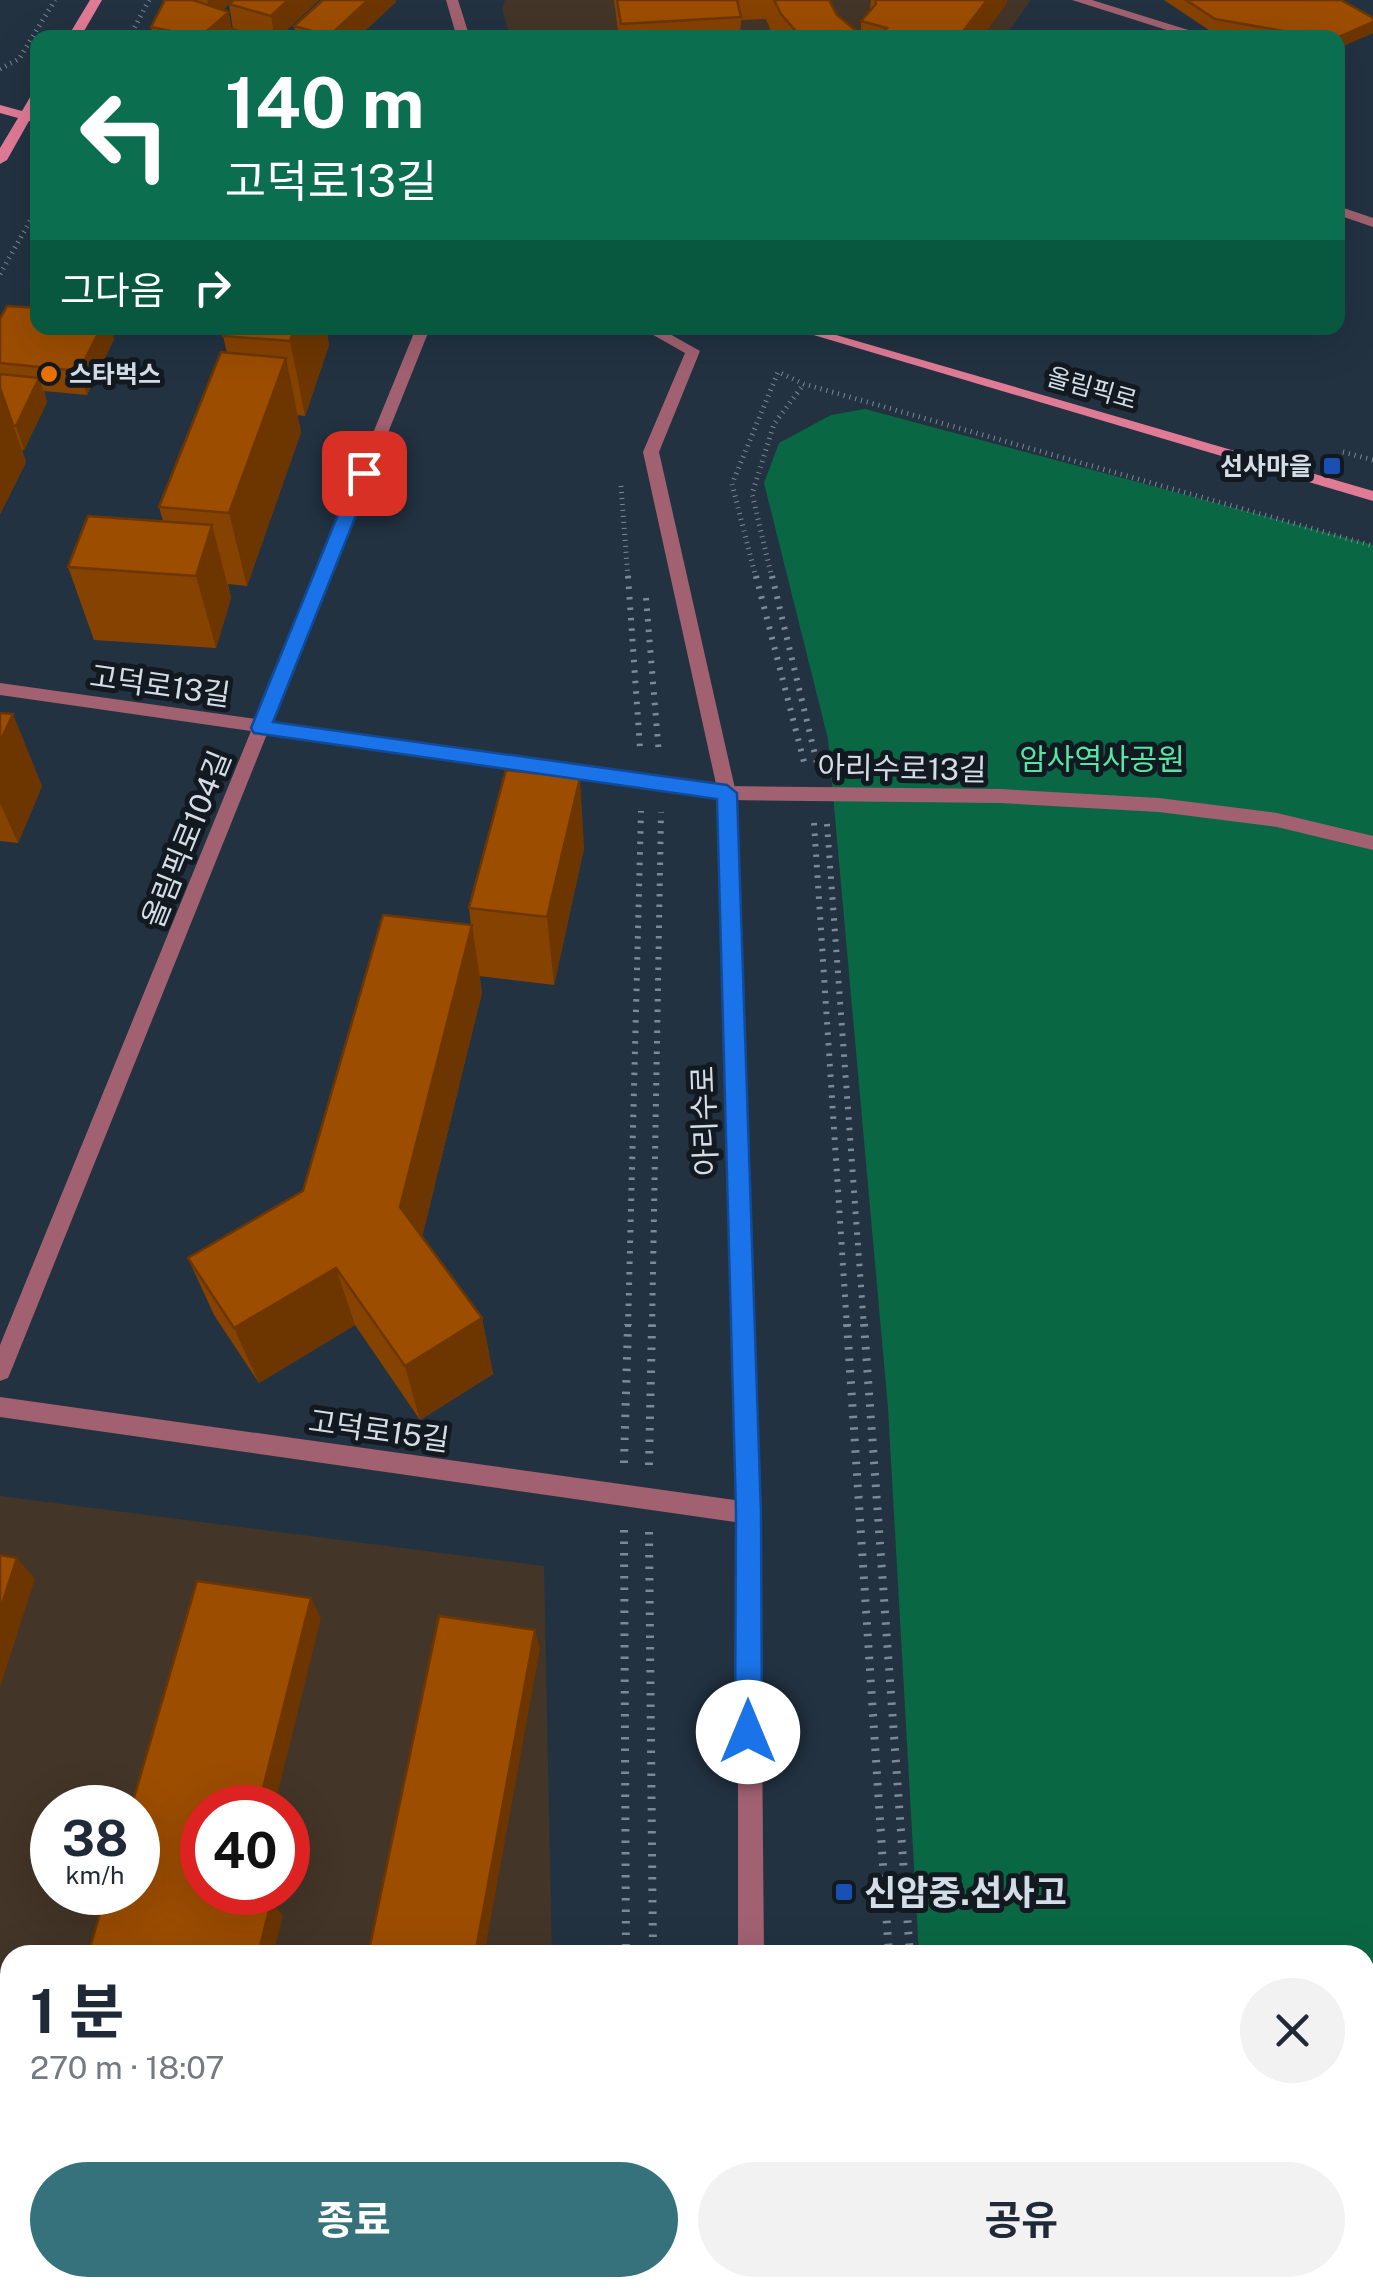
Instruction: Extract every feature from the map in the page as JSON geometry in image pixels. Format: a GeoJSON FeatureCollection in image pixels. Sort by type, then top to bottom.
{"type":"FeatureCollection","features":[{"type":"Feature","properties":{"kind":"main road"},"geometry":{"type":"LineString","coordinates":[[78,30],[96,0]]}},
{"type":"Feature","properties":{"kind":"main road"},"geometry":{"type":"LineString","coordinates":[[0,109],[30,118]]}},
{"type":"Feature","properties":{"kind":"main road"},"geometry":{"type":"LineString","coordinates":[[0,160],[30,119]]}},
{"type":"Feature","properties":{"kind":"main road","name":"올림픽로"},"geometry":{"type":"LineString","coordinates":[[821,335],[1373,496]]}},
{"type":"Feature","properties":{"kind":"street"},"geometry":{"type":"LineString","coordinates":[[452,0],[461,30]]}},
{"type":"Feature","properties":{"kind":"street"},"geometry":{"type":"LineString","coordinates":[[1078,0],[1181,30]]}},
{"type":"Feature","properties":{"kind":"street"},"geometry":{"type":"LineString","coordinates":[[1345,213],[1373,223]]}},
{"type":"Feature","properties":{"kind":"street","name":"올림픽로104길"},"geometry":{"type":"LineString","coordinates":[[0,1371],[420,335]]}},
{"type":"Feature","properties":{"kind":"street","name":"아리수로"},"geometry":{"type":"LineString","coordinates":[[662,335],[693,350],[651,452],[727,793],[749,1513],[751,1945]]}},
{"type":"Feature","properties":{"kind":"street","name":"고덕로13길"},"geometry":{"type":"LineString","coordinates":[[0,689],[727,793]]}},
{"type":"Feature","properties":{"kind":"street","name":"아리수로13길"},"geometry":{"type":"LineString","coordinates":[[727,793],[1000,796],[1159,805],[1277,820],[1373,843]]}},
{"type":"Feature","properties":{"kind":"street","name":"고덕로15길"},"geometry":{"type":"LineString","coordinates":[[0,1407],[749,1513]]}},
{"type":"Feature","properties":{"kind":"path"},"geometry":{"type":"LineString","coordinates":[[37,30],[55,0]]}},
{"type":"Feature","properties":{"kind":"path"},"geometry":{"type":"LineString","coordinates":[[132,30],[149,0]]}},
{"type":"Feature","properties":{"kind":"path"},"geometry":{"type":"LineString","coordinates":[[0,68],[19,59],[30,41]]}},
{"type":"Feature","properties":{"kind":"path"},"geometry":{"type":"LineString","coordinates":[[0,274],[30,221]]}},
{"type":"Feature","properties":{"kind":"path"},"geometry":{"type":"LineString","coordinates":[[888,1945],[818,794],[732,484],[778,372],[804,384],[1373,546]]}},
{"type":"Feature","properties":{"kind":"path"},"geometry":{"type":"LineString","coordinates":[[804,384],[774,424],[752,494],[818,794],[909,1945]]}},
{"type":"Feature","properties":{"kind":"path"},"geometry":{"type":"LineString","coordinates":[[620,469],[642,781],[624,1495],[626,1945]]}},
{"type":"Feature","properties":{"kind":"path"},"geometry":{"type":"LineString","coordinates":[[645,589],[662,784],[648,1499],[652,1945]]}},
{"type":"Feature","properties":{"kind":"shaded area"},"geometry":{"type":"Polygon","coordinates":[[[505,0],[1031,0],[1010,30],[508,30],[502,9],[505,0]]]}},
{"type":"Feature","properties":{"kind":"shaded area"},"geometry":{"type":"Polygon","coordinates":[[[0,1496],[544,1566],[552,1945],[0,1945],[0,1496]]]}},
{"type":"Feature","properties":{"kind":"green space","name":"암사역사공원"},"geometry":{"type":"Polygon","coordinates":[[[865,409],[1373,545],[1373,1945],[918,1945],[888,1408],[828,739],[764,483],[779,443],[831,415],[865,409]]]}},
{"type":"Feature","properties":{"kind":"building"},"geometry":{"type":"Polygon","coordinates":[[[165,0],[193,0],[229,12],[208,30],[151,27],[165,0]]]}},
{"type":"Feature","properties":{"kind":"building"},"geometry":{"type":"Polygon","coordinates":[[[234,0],[288,0],[271,16],[229,4],[234,0]]]}},
{"type":"Feature","properties":{"kind":"building"},"geometry":{"type":"Polygon","coordinates":[[[323,0],[368,0],[336,30],[294,26],[323,0]]]}},
{"type":"Feature","properties":{"kind":"building"},"geometry":{"type":"Polygon","coordinates":[[[617,0],[737,0],[741,17],[621,24],[617,0]]]}},
{"type":"Feature","properties":{"kind":"building"},"geometry":{"type":"Polygon","coordinates":[[[774,0],[829,0],[837,15],[855,30],[795,30],[774,0]]]}},
{"type":"Feature","properties":{"kind":"building"},"geometry":{"type":"Polygon","coordinates":[[[875,0],[987,0],[964,30],[885,30],[861,21],[876,4],[875,0]]]}},
{"type":"Feature","properties":{"kind":"building"},"geometry":{"type":"Polygon","coordinates":[[[1186,0],[1341,0],[1373,18],[1373,22],[1345,34],[1345,30],[1278,30],[1215,19],[1186,0]]]}},
{"type":"Feature","properties":{"kind":"building"},"geometry":{"type":"Polygon","coordinates":[[[7,306],[30,307],[30,335],[97,335],[79,371],[0,363],[0,319],[7,306]]]}},
{"type":"Feature","properties":{"kind":"building"},"geometry":{"type":"Polygon","coordinates":[[[223,335],[292,335],[290,341],[223,335]]]}},
{"type":"Feature","properties":{"kind":"building"},"geometry":{"type":"Polygon","coordinates":[[[221,352],[286,358],[229,513],[159,507],[221,352]]]}},
{"type":"Feature","properties":{"kind":"building"},"geometry":{"type":"Polygon","coordinates":[[[0,374],[39,378],[16,426],[0,388],[0,374]]]}},
{"type":"Feature","properties":{"kind":"building"},"geometry":{"type":"Polygon","coordinates":[[[88,516],[212,525],[196,576],[68,567],[88,516]]]}},
{"type":"Feature","properties":{"kind":"building"},"geometry":{"type":"Polygon","coordinates":[[[0,713],[13,714],[0,742],[0,713]]]}},
{"type":"Feature","properties":{"kind":"building"},"geometry":{"type":"Polygon","coordinates":[[[506,770],[580,778],[547,917],[469,908],[506,770]]]}},
{"type":"Feature","properties":{"kind":"building"},"geometry":{"type":"Polygon","coordinates":[[[383,915],[472,925],[400,1207],[482,1318],[405,1366],[336,1268],[234,1328],[188,1258],[303,1191],[383,915]]]}},
{"type":"Feature","properties":{"kind":"building"},"geometry":{"type":"Polygon","coordinates":[[[0,1555],[17,1558],[0,1610],[0,1555]]]}},
{"type":"Feature","properties":{"kind":"building"},"geometry":{"type":"Polygon","coordinates":[[[197,1581],[311,1598],[264,1785],[180,1785],[180,1915],[268,1915],[260,1945],[91,1945],[99,1915],[160,1915],[160,1785],[138,1785],[197,1581]]]}},
{"type":"Feature","properties":{"kind":"building"},"geometry":{"type":"Polygon","coordinates":[[[439,1616],[535,1630],[477,1945],[370,1945],[439,1616]]]}},
{"type":"Feature","properties":{"kind":"place","name":"스타벅스"},"geometry":{"type":"Point","coordinates":[49,374]}},
{"type":"Feature","properties":{"kind":"place","name":"선사마을"},"geometry":{"type":"Point","coordinates":[1332,466]}},
{"type":"Feature","properties":{"kind":"place","name":"신암중.선사고"},"geometry":{"type":"Point","coordinates":[844,1892]}},
{"type":"Feature","properties":{"kind":"route"},"geometry":{"type":"LineString","coordinates":[[364,473],[260,728],[727,793],[749,1513],[748,1732]]}}]}
